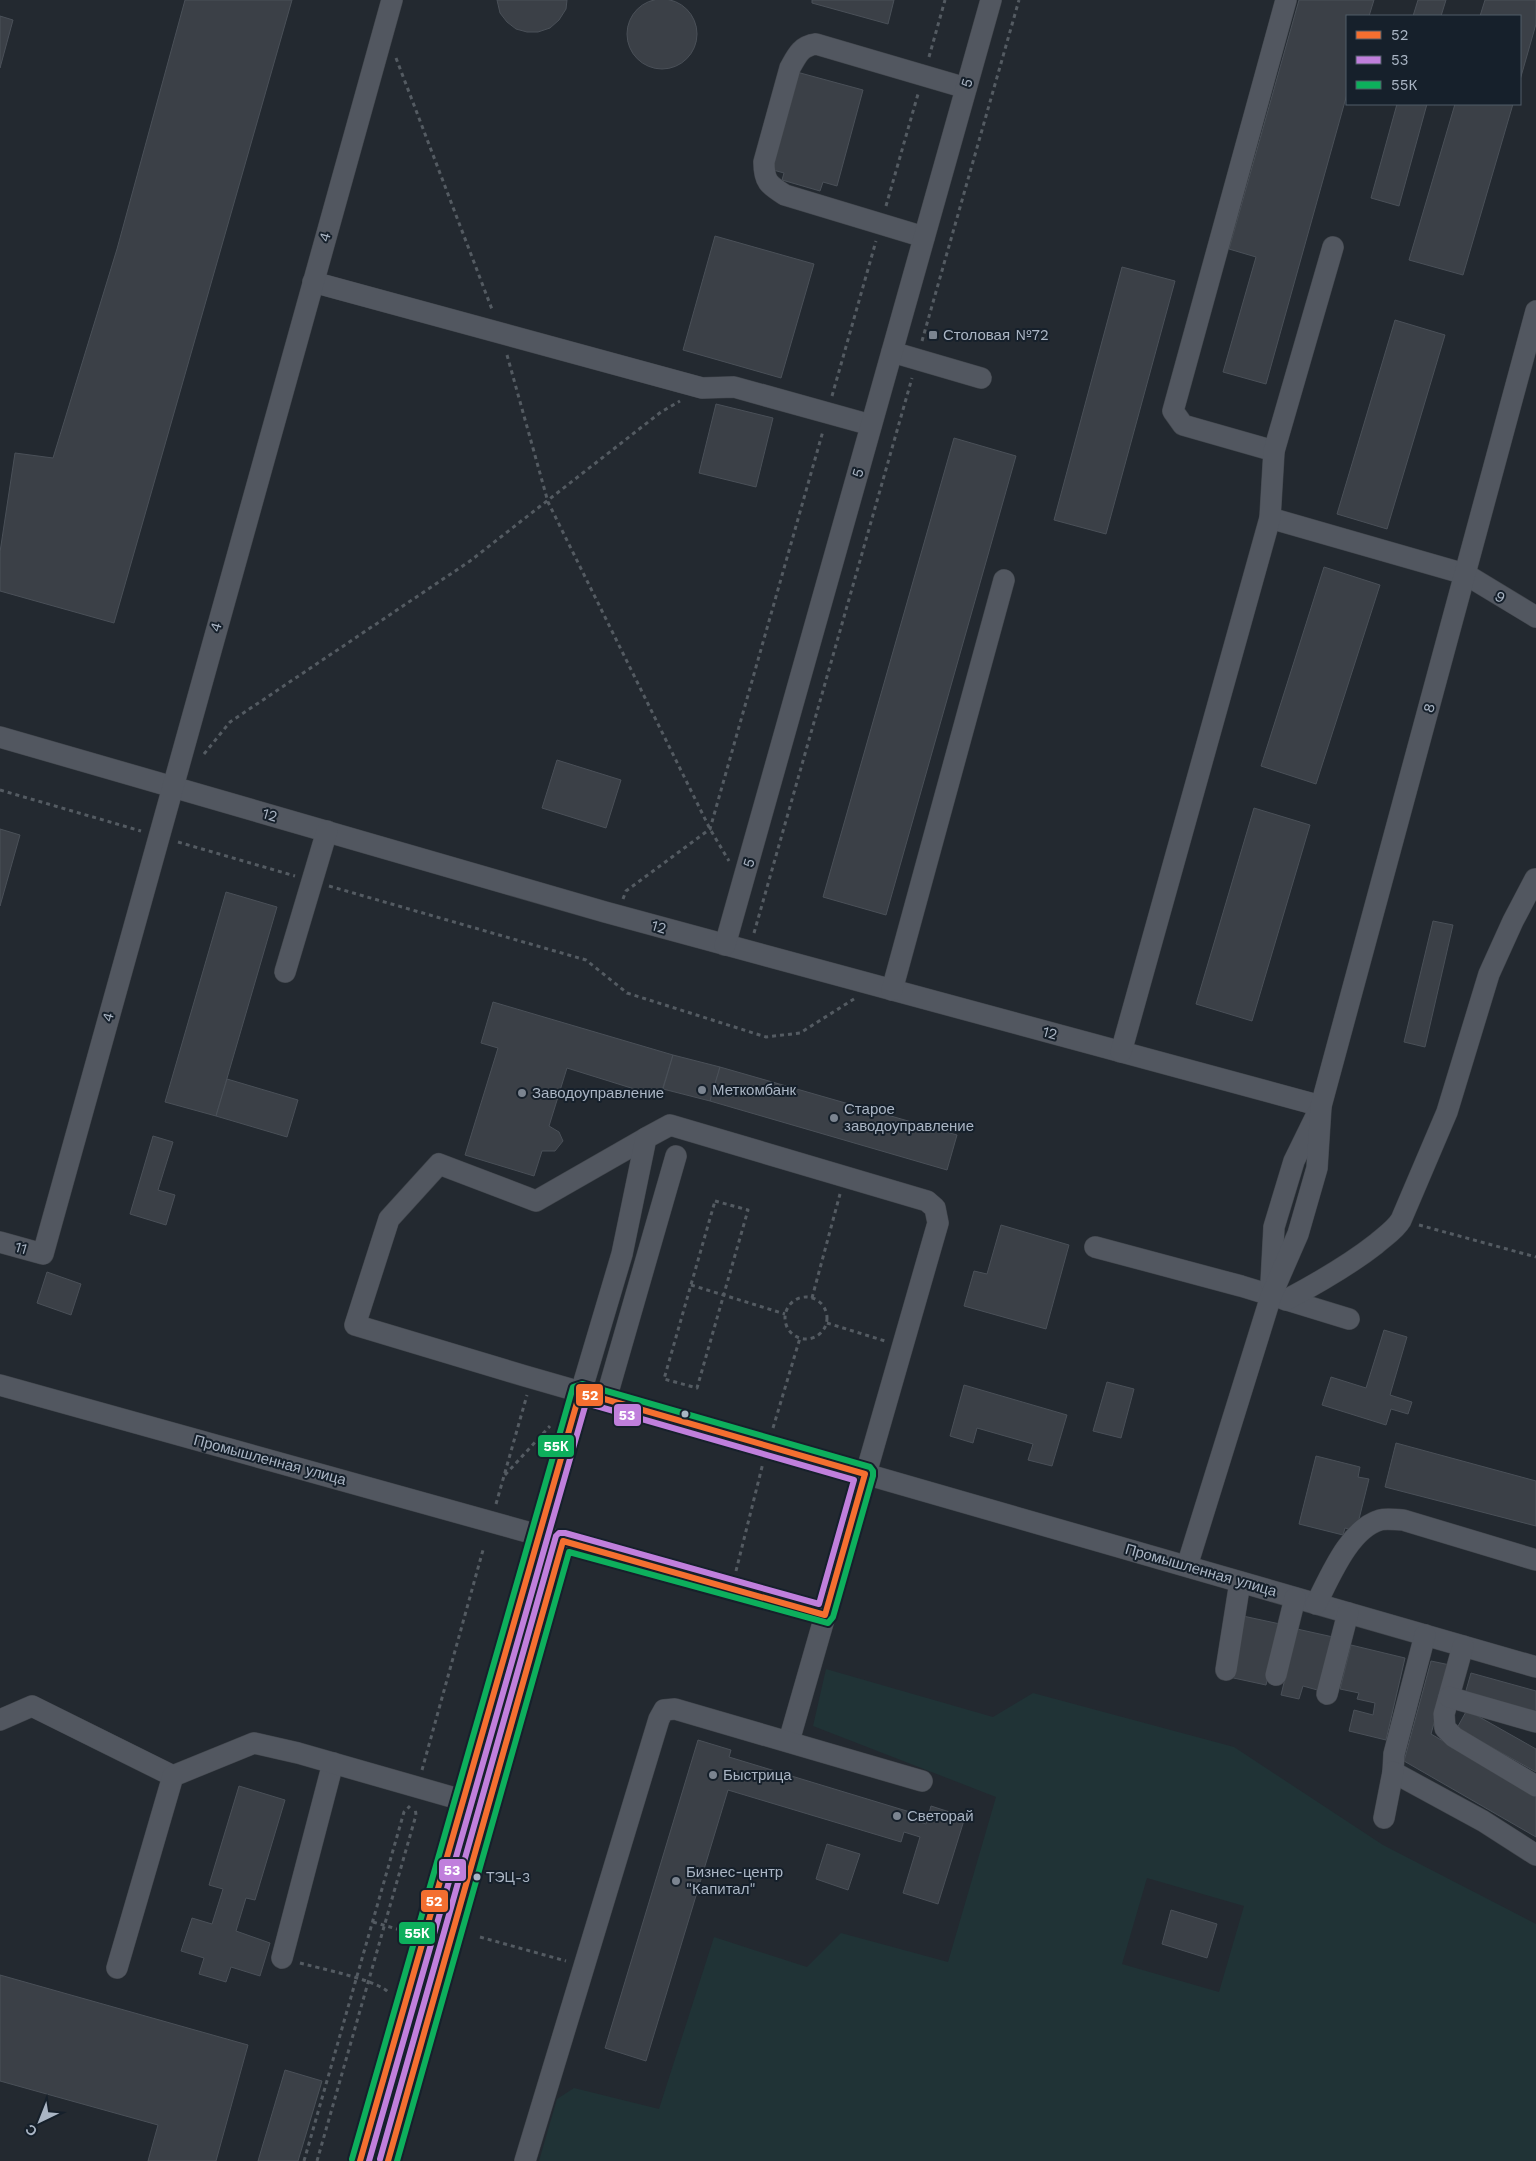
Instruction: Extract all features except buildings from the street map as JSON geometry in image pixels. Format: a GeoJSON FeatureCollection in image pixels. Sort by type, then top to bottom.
{"type":"FeatureCollection","features":[{"type":"Feature","properties":{"kind":"street","name":"4"},"geometry":{"type":"LineString","coordinates":[[43,1254],[392,0]]}},
{"type":"Feature","properties":{"kind":"street","name":"5"},"geometry":{"type":"LineString","coordinates":[[725,945],[991,0]]}},
{"type":"Feature","properties":{"kind":"street"},"geometry":{"type":"LineString","coordinates":[[1274,451],[1183,425],[1173,411],[1286,0]]}},
{"type":"Feature","properties":{"kind":"street"},"geometry":{"type":"LineString","coordinates":[[924,237],[785,195],[771,187],[764,176],[764,162],[790,68],[797,55],[805,46],[816,44],[966,88]]}},
{"type":"Feature","properties":{"kind":"street"},"geometry":{"type":"LineString","coordinates":[[1121,1052],[1270,518],[1274,451],[1333,247]]}},
{"type":"Feature","properties":{"kind":"street"},"geometry":{"type":"LineString","coordinates":[[313,282],[702,388],[734,387],[871,425]]}},
{"type":"Feature","properties":{"kind":"street","name":"8"},"geometry":{"type":"LineString","coordinates":[[1187,1566],[1279,1298],[1317,1168],[1321,1106],[1536,311]]}},
{"type":"Feature","properties":{"kind":"street"},"geometry":{"type":"LineString","coordinates":[[892,352],[981,378]]}},
{"type":"Feature","properties":{"kind":"street","name":"9"},"geometry":{"type":"LineString","coordinates":[[1270,518],[1465,574],[1536,617]]}},
{"type":"Feature","properties":{"kind":"street"},"geometry":{"type":"LineString","coordinates":[[883,988],[1004,580]]}},
{"type":"Feature","properties":{"kind":"street","name":"12"},"geometry":{"type":"LineString","coordinates":[[0,738],[749,952],[1321,1106]]}},
{"type":"Feature","properties":{"kind":"street"},"geometry":{"type":"LineString","coordinates":[[285,972],[327,831]]}},
{"type":"Feature","properties":{"kind":"street"},"geometry":{"type":"LineString","coordinates":[[1279,1298],[1344,1267],[1390,1232],[1401,1220],[1447,1112],[1489,974],[1535,879]]}},
{"type":"Feature","properties":{"kind":"street"},"geometry":{"type":"LineString","coordinates":[[360,2161],[580,1392],[622,1254],[646,1138],[670,1125],[927,1201],[936,1208],[938,1223],[790,1742]]}},
{"type":"Feature","properties":{"kind":"street","name":"Промышленная улица"},"geometry":{"type":"LineString","coordinates":[[646,1138],[536,1201],[439,1164],[389,1219],[355,1325],[606,1400],[1536,1667]]}},
{"type":"Feature","properties":{"kind":"street"},"geometry":{"type":"LineString","coordinates":[[606,1400],[676,1156]]}},
{"type":"Feature","properties":{"kind":"street","name":"11"},"geometry":{"type":"LineString","coordinates":[[0,1242],[43,1254]]}},
{"type":"Feature","properties":{"kind":"street"},"geometry":{"type":"LineString","coordinates":[[1095,1247],[1348,1319]]}},
{"type":"Feature","properties":{"kind":"street","name":"Промышленная улица"},"geometry":{"type":"LineString","coordinates":[[0,1385],[825,1615]]}},
{"type":"Feature","properties":{"kind":"street"},"geometry":{"type":"LineString","coordinates":[[1316,1604],[1341,1556],[1363,1529],[1381,1519],[1403,1520],[1536,1560]]}},
{"type":"Feature","properties":{"kind":"street"},"geometry":{"type":"LineString","coordinates":[[388,2161],[563,1541]]}},
{"type":"Feature","properties":{"kind":"street"},"geometry":{"type":"LineString","coordinates":[[1226,1670],[1240,1582]]}},
{"type":"Feature","properties":{"kind":"street"},"geometry":{"type":"LineString","coordinates":[[1276,1675],[1295,1598]]}},
{"type":"Feature","properties":{"kind":"street"},"geometry":{"type":"LineString","coordinates":[[1327,1694],[1348,1613]]}},
{"type":"Feature","properties":{"kind":"street"},"geometry":{"type":"LineString","coordinates":[[1384,1818],[1393,1772],[1394,1754],[1424,1635]]}},
{"type":"Feature","properties":{"kind":"street"},"geometry":{"type":"LineString","coordinates":[[1463,1646],[1444,1714],[1445,1728],[1454,1737],[1536,1786]]}},
{"type":"Feature","properties":{"kind":"street"},"geometry":{"type":"LineString","coordinates":[[1449,1697],[1536,1722]]}},
{"type":"Feature","properties":{"kind":"street"},"geometry":{"type":"LineString","coordinates":[[0,1720],[32,1706],[173,1776],[254,1743],[333,1763],[488,1808]]}},
{"type":"Feature","properties":{"kind":"street"},"geometry":{"type":"LineString","coordinates":[[525,2161],[659,1719],[664,1710],[675,1709],[922,1781]]}},
{"type":"Feature","properties":{"kind":"street"},"geometry":{"type":"LineString","coordinates":[[282,1958],[333,1763]]}},
{"type":"Feature","properties":{"kind":"street"},"geometry":{"type":"LineString","coordinates":[[1393,1772],[1483,1821],[1536,1855]]}},
{"type":"Feature","properties":{"kind":"street"},"geometry":{"type":"LineString","coordinates":[[117,1968],[173,1776]]}},
{"type":"Feature","properties":{"kind":"path"},"geometry":{"type":"LineString","coordinates":[[618,915],[626,891],[710,829],[945,0]]}},
{"type":"Feature","properties":{"kind":"path"},"geometry":{"type":"LineString","coordinates":[[749,952],[1019,0]]}},
{"type":"Feature","properties":{"kind":"path"},"geometry":{"type":"LineString","coordinates":[[395,54],[502,334],[548,502],[710,829],[743,885]]}},
{"type":"Feature","properties":{"kind":"path"},"geometry":{"type":"LineString","coordinates":[[199,759],[230,722],[470,561],[662,412],[702,388]]}},
{"type":"Feature","properties":{"kind":"path"},"geometry":{"type":"LineString","coordinates":[[0,790],[142,831]]}},
{"type":"Feature","properties":{"kind":"path"},"geometry":{"type":"LineString","coordinates":[[170,840],[586,960],[627,993],[766,1037],[800,1033],[883,988]]}},
{"type":"Feature","properties":{"kind":"path"},"geometry":{"type":"LineString","coordinates":[[812,1298],[845,1177]]}},
{"type":"Feature","properties":{"kind":"path"},"geometry":{"type":"LineString","coordinates":[[715,1200],[748,1210],[724,1295],[697,1388],[664,1379],[715,1200]]}},
{"type":"Feature","properties":{"kind":"path"},"geometry":{"type":"LineString","coordinates":[[1401,1220],[1536,1257]]}},
{"type":"Feature","properties":{"kind":"path"},"geometry":{"type":"LineString","coordinates":[[691,1285],[785,1314]]}},
{"type":"Feature","properties":{"kind":"path"},"geometry":{"type":"LineString","coordinates":[[798,1298],[812,1298],[818,1300],[826,1310],[826,1323],[824,1329],[814,1338],[800,1338],[790,1332],[786,1326],[785,1314],[792,1302],[798,1298]]}},
{"type":"Feature","properties":{"kind":"path"},"geometry":{"type":"LineString","coordinates":[[826,1323],[902,1347]]}},
{"type":"Feature","properties":{"kind":"path"},"geometry":{"type":"LineString","coordinates":[[495,1507],[532,1378]]}},
{"type":"Feature","properties":{"kind":"path"},"geometry":{"type":"LineString","coordinates":[[504,1475],[555,1420]]}},
{"type":"Feature","properties":{"kind":"path"},"geometry":{"type":"LineString","coordinates":[[420,1778],[483,1550]]}},
{"type":"Feature","properties":{"kind":"path"},"geometry":{"type":"LineString","coordinates":[[304,2161],[404,1812],[413,1801],[416,1815],[317,2161]]}},
{"type":"Feature","properties":{"kind":"path"},"geometry":{"type":"LineString","coordinates":[[373,1922],[414,1935]]}},
{"type":"Feature","properties":{"kind":"path"},"geometry":{"type":"LineString","coordinates":[[480,1937],[583,1966]]}},
{"type":"Feature","properties":{"kind":"path"},"geometry":{"type":"LineString","coordinates":[[282,1958],[356,1978],[385,1989]]}},
{"type":"Feature","properties":{"kind":"green space"},"geometry":{"type":"Polygon","coordinates":[[[532,1591],[540,1594],[486,1780],[478,1778],[532,1591]]]}},
{"type":"Feature","properties":{"kind":"green space"},"geometry":{"type":"Polygon","coordinates":[[[826,1669],[993,1717],[1033,1693],[1234,1747],[1383,1845],[1536,1924],[1536,2161],[539,2161],[557,2099],[574,2088],[659,2109],[714,1937],[807,1967],[841,1933],[948,1962],[996,1797],[813,1726],[826,1669]],[[1147,1878],[1122,1964],[1219,1992],[1244,1906],[1147,1878]]]}},
{"type":"Feature","properties":{"kind":"green space"},"geometry":{"type":"Polygon","coordinates":[[[462,1836],[470,1839],[379,2161],[371,2161],[462,1836]]]}},
{"type":"Feature","properties":{"kind":"transit line","name":"55К"},"geometry":{"type":"LineString","coordinates":[[352,2159],[573,1387],[582,1384],[870,1467],[873,1471],[873,1476],[833,1617],[828,1623],[569,1552],[397,2161]]}},
{"type":"Feature","properties":{"kind":"transit line","name":"52"},"geometry":{"type":"LineString","coordinates":[[360,2161],[580,1392],[865,1474],[825,1615],[563,1541],[388,2161]]}},
{"type":"Feature","properties":{"kind":"transit line","name":"53"},"geometry":{"type":"LineString","coordinates":[[369,2161],[586,1403],[854,1480],[819,1604],[565,1533],[559,1533],[556,1536],[380,2159]]}},
{"type":"Feature","properties":{"kind":"place","name":"Столовая №72"},"geometry":{"type":"Point","coordinates":[933,335]}},
{"type":"Feature","properties":{"kind":"place","name":"Меткомбанк"},"geometry":{"type":"Point","coordinates":[702,1090]}},
{"type":"Feature","properties":{"kind":"place","name":"Заводоуправление"},"geometry":{"type":"Point","coordinates":[522,1093]}},
{"type":"Feature","properties":{"kind":"place","name":"Старое заводоуправление"},"geometry":{"type":"Point","coordinates":[834,1118]}},
{"type":"Feature","properties":{"kind":"place","name":"Быстрица"},"geometry":{"type":"Point","coordinates":[713,1775]}},
{"type":"Feature","properties":{"kind":"place","name":"Светорай"},"geometry":{"type":"Point","coordinates":[897,1816]}},
{"type":"Feature","properties":{"kind":"place","name":"ТЭЦ-3"},"geometry":{"type":"Point","coordinates":[477,1877]}},
{"type":"Feature","properties":{"kind":"place","name":"Бизнес-центр \"Капитал\""},"geometry":{"type":"Point","coordinates":[676,1881]}}]}
